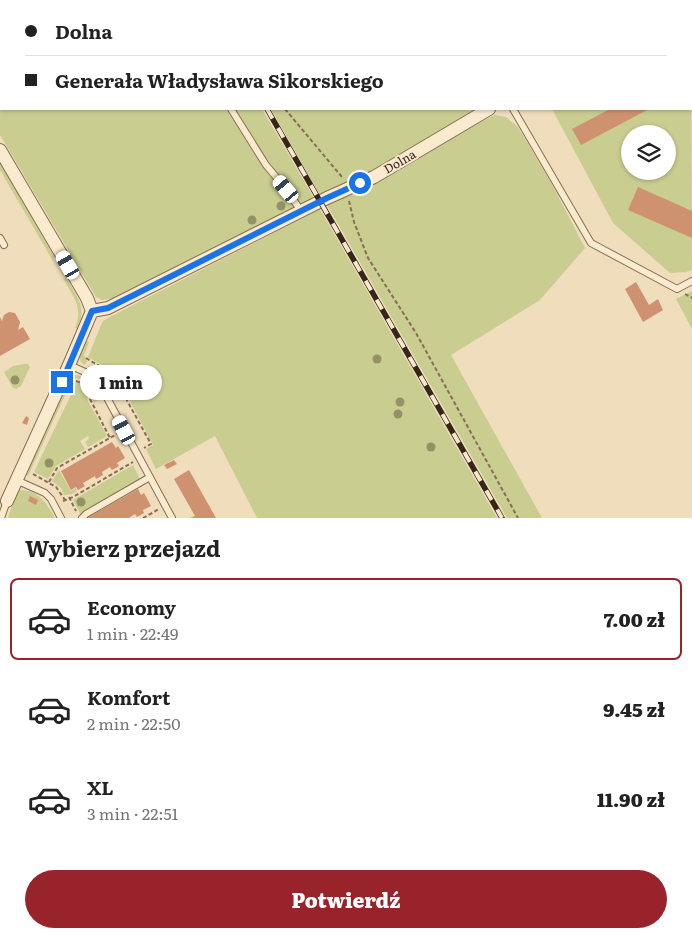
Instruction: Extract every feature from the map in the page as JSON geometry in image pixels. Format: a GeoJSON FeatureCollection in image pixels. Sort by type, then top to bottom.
{"type":"FeatureCollection","features":[{"type":"Feature","properties":{"kind":"street","name":"Dolna"},"geometry":{"type":"LineString","coordinates":[[92,311],[108,308],[398,164],[487,110]]}},
{"type":"Feature","properties":{"kind":"street"},"geometry":{"type":"LineString","coordinates":[[0,150],[87,298],[92,311],[6,501]]}},
{"type":"Feature","properties":{"kind":"lane"},"geometry":{"type":"LineString","coordinates":[[232,110],[266,165],[301,211]]}},
{"type":"Feature","properties":{"kind":"lane"},"geometry":{"type":"LineString","coordinates":[[514,110],[591,242],[677,289],[692,281]]}},
{"type":"Feature","properties":{"kind":"lane"},"geometry":{"type":"LineString","coordinates":[[0,238],[4,245]]}},
{"type":"Feature","properties":{"kind":"lane"},"geometry":{"type":"LineString","coordinates":[[69,365],[96,378],[172,518]]}},
{"type":"Feature","properties":{"kind":"lane"},"geometry":{"type":"LineString","coordinates":[[82,518],[150,478]]}},
{"type":"Feature","properties":{"kind":"lane"},"geometry":{"type":"LineString","coordinates":[[16,480],[45,493],[61,518]]}},
{"type":"Feature","properties":{"kind":"lane"},"geometry":{"type":"LineString","coordinates":[[1,518],[6,501]]}},
{"type":"Feature","properties":{"kind":"path"},"geometry":{"type":"LineString","coordinates":[[286,110],[342,176],[354,222],[368,258],[416,333],[518,518]]}},
{"type":"Feature","properties":{"kind":"path"},"geometry":{"type":"LineString","coordinates":[[92,361],[106,372],[114,385],[120,386],[151,444],[143,448]]}},
{"type":"Feature","properties":{"kind":"path"},"geometry":{"type":"LineString","coordinates":[[82,383],[91,393],[90,399],[110,438]]}},
{"type":"Feature","properties":{"kind":"path"},"geometry":{"type":"LineString","coordinates":[[50,482],[58,468],[124,430]]}},
{"type":"Feature","properties":{"kind":"path"},"geometry":{"type":"LineString","coordinates":[[54,506],[73,497],[139,458]]}},
{"type":"Feature","properties":{"kind":"path"},"geometry":{"type":"LineString","coordinates":[[31,473],[50,482],[59,489],[65,500]]}},
{"type":"Feature","properties":{"kind":"path"},"geometry":{"type":"LineString","coordinates":[[69,498],[76,511]]}},
{"type":"Feature","properties":{"kind":"path"},"geometry":{"type":"LineString","coordinates":[[143,518],[159,509]]}},
{"type":"Feature","properties":{"kind":"green space"},"geometry":{"type":"Polygon","coordinates":[[[0,110],[263,110],[314,198],[116,298],[102,300],[96,297],[0,135],[0,110]]]}},
{"type":"Feature","properties":{"kind":"green space"},"geometry":{"type":"Polygon","coordinates":[[[272,110],[474,110],[383,165],[320,195],[272,110]]]}},
{"type":"Feature","properties":{"kind":"green space"},"geometry":{"type":"Polygon","coordinates":[[[553,110],[691,110],[692,270],[670,273],[613,223],[553,110]]]}},
{"type":"Feature","properties":{"kind":"green space"},"geometry":{"type":"Polygon","coordinates":[[[495,115],[506,117],[518,127],[554,188],[585,248],[540,300],[451,355],[542,518],[507,518],[327,205],[400,170],[462,131],[495,115]]]}},
{"type":"Feature","properties":{"kind":"green space"},"geometry":{"type":"Polygon","coordinates":[[[0,162],[54,256],[53,261],[0,170],[0,162]]]}},
{"type":"Feature","properties":{"kind":"green space"},"geometry":{"type":"Polygon","coordinates":[[[320,209],[497,518],[257,518],[215,436],[156,469],[146,449],[153,445],[121,384],[115,383],[104,366],[88,357],[103,321],[320,209]]]}},
{"type":"Feature","properties":{"kind":"green space"},"geometry":{"type":"Polygon","coordinates":[[[63,278],[68,280],[80,303],[81,314],[78,329],[75,328],[78,308],[63,278]]]}},
{"type":"Feature","properties":{"kind":"green space"},"geometry":{"type":"Polygon","coordinates":[[[692,291],[692,329],[676,299],[692,291]]]}},
{"type":"Feature","properties":{"kind":"green space"},"geometry":{"type":"Polygon","coordinates":[[[86,341],[89,342],[84,355],[87,361],[85,365],[79,357],[86,341]]]}},
{"type":"Feature","properties":{"kind":"green space"},"geometry":{"type":"Polygon","coordinates":[[[28,364],[30,367],[21,386],[16,389],[13,388],[4,372],[13,366],[28,364]]]}},
{"type":"Feature","properties":{"kind":"green space"},"geometry":{"type":"Polygon","coordinates":[[[75,375],[81,376],[79,379],[72,380],[28,476],[26,472],[69,378],[75,375]]]}},
{"type":"Feature","properties":{"kind":"green space"},"geometry":{"type":"Polygon","coordinates":[[[88,378],[95,385],[101,398],[94,403],[91,398],[93,393],[86,383],[88,378]]]}},
{"type":"Feature","properties":{"kind":"green space"},"geometry":{"type":"Polygon","coordinates":[[[77,382],[82,384],[89,393],[87,399],[107,436],[88,447],[85,442],[89,439],[88,436],[80,441],[85,449],[56,466],[48,479],[34,472],[77,382]]]}},
{"type":"Feature","properties":{"kind":"green space"},"geometry":{"type":"Polygon","coordinates":[[[133,465],[140,479],[81,515],[73,500],[133,465]]]}},
{"type":"Feature","properties":{"kind":"green space"},"geometry":{"type":"Polygon","coordinates":[[[59,470],[71,491],[76,488],[77,491],[64,495],[61,488],[52,481],[59,470]]]}},
{"type":"Feature","properties":{"kind":"green space"},"geometry":{"type":"Polygon","coordinates":[[[20,490],[32,492],[42,499],[55,518],[8,518],[16,493],[20,490]]]}},
{"type":"Feature","properties":{"kind":"building"},"geometry":{"type":"Polygon","coordinates":[[[608,110],[647,110],[581,145],[572,129],[608,110]]]}},
{"type":"Feature","properties":{"kind":"building"},"geometry":{"type":"Polygon","coordinates":[[[638,187],[692,211],[692,238],[628,210],[638,187]]]}},
{"type":"Feature","properties":{"kind":"building"},"geometry":{"type":"Polygon","coordinates":[[[636,282],[649,305],[658,299],[663,310],[643,322],[625,289],[636,282]]]}},
{"type":"Feature","properties":{"kind":"building"},"geometry":{"type":"Polygon","coordinates":[[[9,312],[15,313],[20,322],[18,330],[23,327],[30,339],[0,356],[0,317],[2,321],[4,315],[9,312]]]}},
{"type":"Feature","properties":{"kind":"building"},"geometry":{"type":"Polygon","coordinates":[[[26,416],[29,418],[27,425],[22,423],[26,416]]]}},
{"type":"Feature","properties":{"kind":"building"},"geometry":{"type":"Polygon","coordinates":[[[112,442],[116,448],[118,446],[125,458],[117,463],[119,466],[112,470],[110,467],[102,472],[103,475],[96,479],[95,476],[83,483],[85,486],[78,490],[76,487],[71,490],[61,471],[112,442]]]}},
{"type":"Feature","properties":{"kind":"building"},"geometry":{"type":"Polygon","coordinates":[[[174,460],[177,464],[167,469],[164,465],[174,460]]]}},
{"type":"Feature","properties":{"kind":"building"},"geometry":{"type":"Polygon","coordinates":[[[189,470],[216,518],[190,518],[195,516],[174,479],[189,470]]]}},
{"type":"Feature","properties":{"kind":"building"},"geometry":{"type":"Polygon","coordinates":[[[138,489],[141,495],[144,493],[151,506],[143,510],[144,513],[137,517],[135,514],[129,518],[87,518],[138,489]]]}},
{"type":"Feature","properties":{"kind":"building"},"geometry":{"type":"Polygon","coordinates":[[[30,496],[38,500],[36,505],[28,501],[30,496]]]}},
{"type":"Feature","properties":{"kind":"railway"},"geometry":{"type":"LineString","coordinates":[[268,110],[502,518]]}},
{"type":"Feature","properties":{"kind":"route"},"geometry":{"type":"LineString","coordinates":[[62,382],[92,311],[108,308],[360,183]]}}]}
